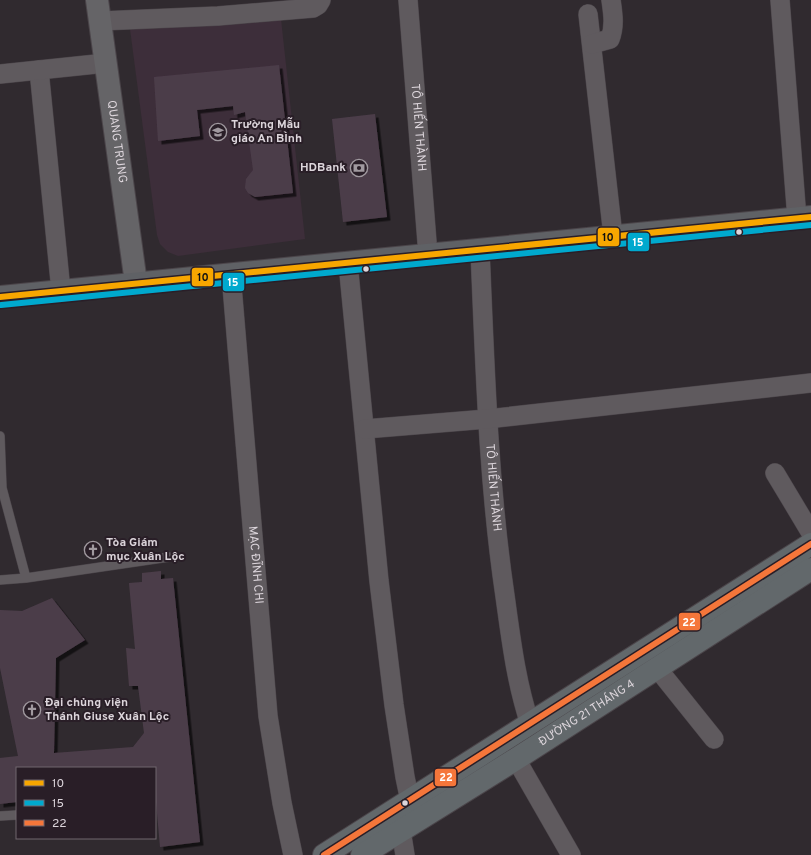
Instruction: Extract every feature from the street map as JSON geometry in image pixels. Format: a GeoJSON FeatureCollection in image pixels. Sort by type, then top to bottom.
{"type":"FeatureCollection","features":[{"type":"Feature","properties":{"kind":"highway","name":"ĐƯỜNG 21 THÁNG 4"},"geometry":{"type":"LineString","coordinates":[[324,855],[811,544]]}},
{"type":"Feature","properties":{"kind":"highway","name":"ĐƯỜNG 21 THÁNG 4"},"geometry":{"type":"LineString","coordinates":[[362,855],[516,759],[811,570]]}},
{"type":"Feature","properties":{"kind":"main road"},"geometry":{"type":"LineString","coordinates":[[0,297],[804,218]]}},
{"type":"Feature","properties":{"kind":"street"},"geometry":{"type":"LineString","coordinates":[[99,11],[216,8],[313,8],[318,5],[321,0]]}},
{"type":"Feature","properties":{"kind":"street","name":"TÔ HIẾN THÀNH"},"geometry":{"type":"LineString","coordinates":[[408,0],[428,255]]}},
{"type":"Feature","properties":{"kind":"street"},"geometry":{"type":"LineString","coordinates":[[592,44],[610,39],[614,22],[611,0]]}},
{"type":"Feature","properties":{"kind":"street"},"geometry":{"type":"LineString","coordinates":[[780,0],[804,218]]}},
{"type":"Feature","properties":{"kind":"street","name":"QUANG TRUNG"},"geometry":{"type":"LineString","coordinates":[[99,11],[136,283]]}},
{"type":"Feature","properties":{"kind":"street"},"geometry":{"type":"LineString","coordinates":[[588,14],[613,236]]}},
{"type":"Feature","properties":{"kind":"street"},"geometry":{"type":"LineString","coordinates":[[0,74],[106,63]]}},
{"type":"Feature","properties":{"kind":"street"},"geometry":{"type":"LineString","coordinates":[[39,70],[61,291]]}},
{"type":"Feature","properties":{"kind":"street","name":"TÔ HIẾN THÀNH"},"geometry":{"type":"LineString","coordinates":[[480,250],[487,419],[499,556],[515,666],[530,724]]}},
{"type":"Feature","properties":{"kind":"street"},"geometry":{"type":"LineString","coordinates":[[348,263],[379,581],[394,706],[410,801]]}},
{"type":"Feature","properties":{"kind":"street","name":"MẠC ĐĨNH CHI"},"geometry":{"type":"LineString","coordinates":[[231,274],[268,716],[282,803],[293,855]]}},
{"type":"Feature","properties":{"kind":"street"},"geometry":{"type":"LineString","coordinates":[[365,429],[487,419],[811,383]]}},
{"type":"Feature","properties":{"kind":"street"},"geometry":{"type":"LineString","coordinates":[[776,473],[811,533]]}},
{"type":"Feature","properties":{"kind":"street"},"geometry":{"type":"LineString","coordinates":[[657,668],[714,739]]}},
{"type":"Feature","properties":{"kind":"street"},"geometry":{"type":"LineString","coordinates":[[516,759],[571,855]]}},
{"type":"Feature","properties":{"kind":"street"},"geometry":{"type":"LineString","coordinates":[[401,830],[405,855]]}},
{"type":"Feature","properties":{"kind":"lane"},"geometry":{"type":"LineString","coordinates":[[0,436],[1,488],[26,578]]}},
{"type":"Feature","properties":{"kind":"lane"},"geometry":{"type":"LineString","coordinates":[[0,580],[26,578],[169,557]]}},
{"type":"Feature","properties":{"kind":"lane"},"geometry":{"type":"LineString","coordinates":[[0,816],[16,814]]}},
{"type":"Feature","properties":{"kind":"shaded area","name":"Trường Mẫu giáo An BÌnh"},"geometry":{"type":"Polygon","coordinates":[[[281,19],[305,239],[178,256],[168,252],[160,244],[157,235],[130,29],[281,19]]]}},
{"type":"Feature","properties":{"kind":"building"},"geometry":{"type":"Polygon","coordinates":[[[279,65],[293,193],[255,197],[248,193],[245,188],[246,179],[253,170],[245,112],[234,115],[233,106],[197,110],[200,136],[158,141],[154,77],[279,65]]]}},
{"type":"Feature","properties":{"kind":"building","name":"HDBank"},"geometry":{"type":"Polygon","coordinates":[[[375,114],[387,217],[343,222],[332,119],[375,114]]]}},
{"type":"Feature","properties":{"kind":"building","name":"Đại chủng viện Thánh Giuse Xuân Lộc"},"geometry":{"type":"Polygon","coordinates":[[[161,571],[161,579],[173,578],[200,842],[160,847],[156,801],[156,767],[16,767],[16,802],[0,804],[0,758],[18,756],[0,668],[0,610],[22,611],[52,598],[85,640],[56,658],[54,753],[133,747],[144,733],[138,686],[129,686],[126,648],[135,649],[129,583],[142,582],[142,573],[161,571]]]}},
{"type":"Feature","properties":{"kind":"transit line","name":"10"},"geometry":{"type":"LineString","coordinates":[[0,297],[811,217]]}},
{"type":"Feature","properties":{"kind":"transit line","name":"15"},"geometry":{"type":"LineString","coordinates":[[1,305],[811,225]]}},
{"type":"Feature","properties":{"kind":"transit line","name":"22"},"geometry":{"type":"LineString","coordinates":[[324,855],[811,544]]}},
{"type":"Feature","properties":{"kind":"place","name":"Trường Mẫu giáo An BÌnh"},"geometry":{"type":"Point","coordinates":[218,132]}},
{"type":"Feature","properties":{"kind":"place","name":"HDBank"},"geometry":{"type":"Point","coordinates":[359,168]}},
{"type":"Feature","properties":{"kind":"place","name":"Tòa Giám mục Xuân Lộc"},"geometry":{"type":"Point","coordinates":[93,550]}},
{"type":"Feature","properties":{"kind":"place","name":"Đại chủng viện Thánh Giuse Xuân Lộc"},"geometry":{"type":"Point","coordinates":[32,710]}}]}
